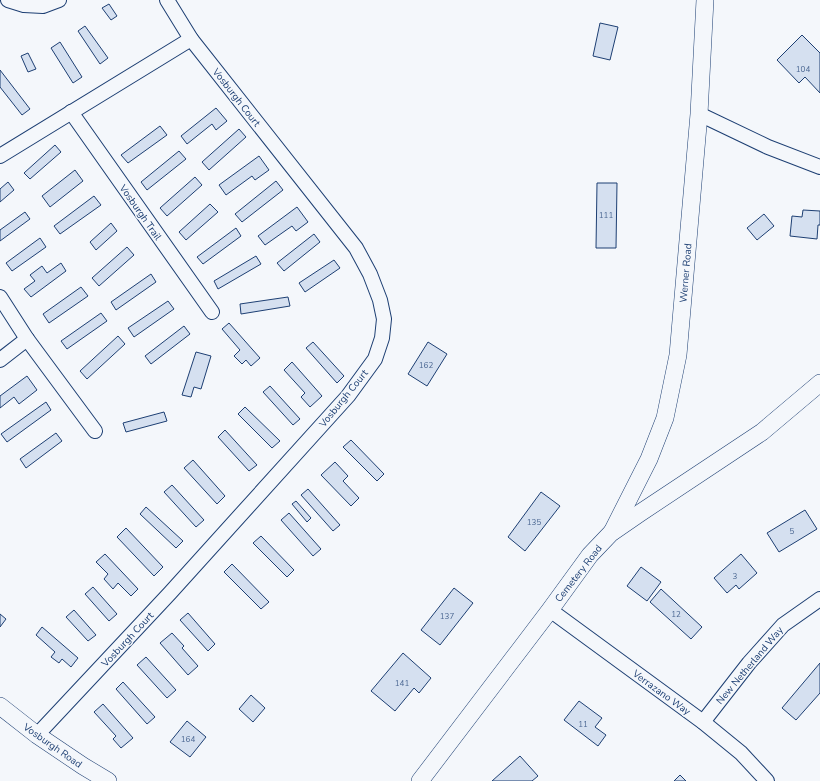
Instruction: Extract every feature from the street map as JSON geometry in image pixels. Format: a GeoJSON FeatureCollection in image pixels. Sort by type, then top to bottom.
{"type":"FeatureCollection","features":[{"type":"Feature","properties":{"kind":"street"},"geometry":{"type":"LineString","coordinates":[[8,0],[24,5],[43,6],[59,0]]}},
{"type":"Feature","properties":{"kind":"street","name":"Vosburgh Court"},"geometry":{"type":"LineString","coordinates":[[37,735],[170,592],[348,396],[375,359],[382,338],[384,319],[380,300],[370,274],[356,248],[191,39],[167,0]]}},
{"type":"Feature","properties":{"kind":"street","name":"Werner Road"},"geometry":{"type":"LineString","coordinates":[[611,533],[649,459],[665,418],[678,355],[699,114],[705,0]]}},
{"type":"Feature","properties":{"kind":"street"},"geometry":{"type":"LineString","coordinates":[[0,156],[191,39]]}},
{"type":"Feature","properties":{"kind":"street","name":"Vosburgh Trail"},"geometry":{"type":"LineString","coordinates":[[71,112],[212,312]]}},
{"type":"Feature","properties":{"kind":"street"},"geometry":{"type":"LineString","coordinates":[[699,114],[768,147],[820,167]]}},
{"type":"Feature","properties":{"kind":"street"},"geometry":{"type":"LineString","coordinates":[[0,297],[27,339],[95,431]]}},
{"type":"Feature","properties":{"kind":"street"},"geometry":{"type":"LineString","coordinates":[[0,360],[27,339]]}},
{"type":"Feature","properties":{"kind":"street","name":"Cemetery Road"},"geometry":{"type":"LineString","coordinates":[[420,781],[590,555],[611,533],[762,432],[820,383]]}},
{"type":"Feature","properties":{"kind":"street","name":"New Netherland Way"},"geometry":{"type":"LineString","coordinates":[[703,722],[748,663],[782,625],[820,599]]}},
{"type":"Feature","properties":{"kind":"street","name":"Verrazano Way"},"geometry":{"type":"LineString","coordinates":[[550,610],[703,722],[741,753],[767,781]]}},
{"type":"Feature","properties":{"kind":"street","name":"Vosburgh Road"},"geometry":{"type":"LineString","coordinates":[[0,706],[37,735],[108,781]]}},
{"type":"Feature","properties":{"kind":"building"},"geometry":{"type":"Polygon","coordinates":[[[109,4],[117,16],[111,20],[102,8],[109,4]]]}},
{"type":"Feature","properties":{"kind":"building"},"geometry":{"type":"Polygon","coordinates":[[[600,23],[618,27],[610,60],[593,56],[600,23]]]}},
{"type":"Feature","properties":{"kind":"building"},"geometry":{"type":"Polygon","coordinates":[[[85,26],[108,58],[100,64],[78,31],[85,26]]]}},
{"type":"Feature","properties":{"kind":"building"},"geometry":{"type":"Polygon","coordinates":[[[802,35],[820,53],[820,93],[805,77],[799,83],[777,60],[802,35]]]}},
{"type":"Feature","properties":{"kind":"building"},"geometry":{"type":"Polygon","coordinates":[[[60,42],[82,77],[73,83],[51,48],[60,42]]]}},
{"type":"Feature","properties":{"kind":"building"},"geometry":{"type":"Polygon","coordinates":[[[28,53],[36,69],[28,72],[21,56],[28,53]]]}},
{"type":"Feature","properties":{"kind":"building"},"geometry":{"type":"Polygon","coordinates":[[[0,70],[30,109],[22,115],[0,87],[0,70]]]}},
{"type":"Feature","properties":{"kind":"building"},"geometry":{"type":"Polygon","coordinates":[[[216,108],[227,121],[216,130],[212,124],[187,144],[181,136],[216,108]]]}},
{"type":"Feature","properties":{"kind":"building"},"geometry":{"type":"Polygon","coordinates":[[[160,126],[167,135],[128,163],[121,155],[160,126]]]}},
{"type":"Feature","properties":{"kind":"building"},"geometry":{"type":"Polygon","coordinates":[[[239,129],[246,137],[209,170],[202,162],[239,129]]]}},
{"type":"Feature","properties":{"kind":"building"},"geometry":{"type":"Polygon","coordinates":[[[55,145],[61,152],[30,179],[24,173],[55,145]]]}},
{"type":"Feature","properties":{"kind":"building"},"geometry":{"type":"Polygon","coordinates":[[[179,151],[186,159],[147,190],[141,182],[179,151]]]}},
{"type":"Feature","properties":{"kind":"building"},"geometry":{"type":"Polygon","coordinates":[[[259,156],[269,170],[255,180],[252,176],[226,195],[219,185],[259,156]]]}},
{"type":"Feature","properties":{"kind":"building"},"geometry":{"type":"Polygon","coordinates":[[[75,170],[83,181],[50,207],[42,196],[75,170]]]}},
{"type":"Feature","properties":{"kind":"building"},"geometry":{"type":"Polygon","coordinates":[[[195,177],[202,185],[167,216],[160,208],[195,177]]]}},
{"type":"Feature","properties":{"kind":"building"},"geometry":{"type":"Polygon","coordinates":[[[276,181],[283,190],[242,222],[235,214],[276,181]]]}},
{"type":"Feature","properties":{"kind":"building"},"geometry":{"type":"Polygon","coordinates":[[[8,182],[14,190],[0,202],[0,189],[8,182]]]}},
{"type":"Feature","properties":{"kind":"building"},"geometry":{"type":"Polygon","coordinates":[[[597,183],[617,183],[616,248],[596,248],[597,183]]]}},
{"type":"Feature","properties":{"kind":"building"},"geometry":{"type":"Polygon","coordinates":[[[94,196],[101,205],[60,234],[54,226],[94,196]]]}},
{"type":"Feature","properties":{"kind":"building"},"geometry":{"type":"Polygon","coordinates":[[[210,204],[218,212],[186,240],[179,232],[210,204]]]}},
{"type":"Feature","properties":{"kind":"building"},"geometry":{"type":"Polygon","coordinates":[[[297,207],[308,222],[296,231],[292,226],[265,245],[258,236],[297,207]]]}},
{"type":"Feature","properties":{"kind":"building"},"geometry":{"type":"Polygon","coordinates":[[[803,210],[820,211],[820,225],[818,225],[817,239],[790,236],[792,216],[802,217],[803,210]]]}},
{"type":"Feature","properties":{"kind":"building"},"geometry":{"type":"Polygon","coordinates":[[[25,212],[30,219],[0,241],[0,230],[25,212]]]}},
{"type":"Feature","properties":{"kind":"building"},"geometry":{"type":"Polygon","coordinates":[[[764,214],[774,226],[757,240],[747,228],[764,214]]]}},
{"type":"Feature","properties":{"kind":"building"},"geometry":{"type":"Polygon","coordinates":[[[111,223],[117,231],[96,250],[90,242],[111,223]]]}},
{"type":"Feature","properties":{"kind":"building"},"geometry":{"type":"Polygon","coordinates":[[[236,228],[241,236],[203,264],[197,257],[236,228]]]}},
{"type":"Feature","properties":{"kind":"building"},"geometry":{"type":"Polygon","coordinates":[[[314,234],[320,242],[284,271],[277,263],[314,234]]]}},
{"type":"Feature","properties":{"kind":"building"},"geometry":{"type":"Polygon","coordinates":[[[40,238],[46,247],[12,271],[6,263],[40,238]]]}},
{"type":"Feature","properties":{"kind":"building"},"geometry":{"type":"Polygon","coordinates":[[[127,247],[134,255],[99,286],[92,278],[127,247]]]}},
{"type":"Feature","properties":{"kind":"building"},"geometry":{"type":"Polygon","coordinates":[[[256,256],[261,264],[218,289],[214,281],[256,256]]]}},
{"type":"Feature","properties":{"kind":"building"},"geometry":{"type":"Polygon","coordinates":[[[334,260],[340,268],[305,292],[299,283],[334,260]]]}},
{"type":"Feature","properties":{"kind":"building"},"geometry":{"type":"Polygon","coordinates":[[[61,263],[66,271],[31,297],[24,289],[35,281],[30,275],[42,266],[47,273],[61,263]]]}},
{"type":"Feature","properties":{"kind":"building"},"geometry":{"type":"Polygon","coordinates":[[[151,274],[156,282],[116,310],[111,302],[151,274]]]}},
{"type":"Feature","properties":{"kind":"building"},"geometry":{"type":"Polygon","coordinates":[[[81,287],[88,296],[49,323],[43,314],[81,287]]]}},
{"type":"Feature","properties":{"kind":"building"},"geometry":{"type":"Polygon","coordinates":[[[288,297],[290,306],[241,314],[240,304],[288,297]]]}},
{"type":"Feature","properties":{"kind":"building"},"geometry":{"type":"Polygon","coordinates":[[[168,301],[174,309],[134,337],[128,328],[168,301]]]}},
{"type":"Feature","properties":{"kind":"building"},"geometry":{"type":"Polygon","coordinates":[[[101,313],[107,321],[67,349],[61,341],[101,313]]]}},
{"type":"Feature","properties":{"kind":"building"},"geometry":{"type":"Polygon","coordinates":[[[229,323],[260,358],[251,366],[246,360],[242,364],[234,356],[240,350],[222,329],[229,323]]]}},
{"type":"Feature","properties":{"kind":"building"},"geometry":{"type":"Polygon","coordinates":[[[184,326],[190,334],[151,364],[145,356],[184,326]]]}},
{"type":"Feature","properties":{"kind":"building"},"geometry":{"type":"Polygon","coordinates":[[[118,336],[125,344],[87,379],[80,371],[118,336]]]}},
{"type":"Feature","properties":{"kind":"building"},"geometry":{"type":"Polygon","coordinates":[[[313,342],[344,376],[337,383],[306,348],[313,342]]]}},
{"type":"Feature","properties":{"kind":"building"},"geometry":{"type":"Polygon","coordinates":[[[428,342],[447,354],[427,386],[408,374],[428,342]]]}},
{"type":"Feature","properties":{"kind":"building"},"geometry":{"type":"Polygon","coordinates":[[[196,352],[211,356],[201,389],[194,387],[191,397],[182,395],[196,352]]]}},
{"type":"Feature","properties":{"kind":"building"},"geometry":{"type":"Polygon","coordinates":[[[292,362],[322,396],[310,407],[301,397],[305,393],[284,370],[292,362]]]}},
{"type":"Feature","properties":{"kind":"building"},"geometry":{"type":"Polygon","coordinates":[[[27,376],[37,390],[19,404],[14,397],[0,408],[0,396],[27,376]]]}},
{"type":"Feature","properties":{"kind":"building"},"geometry":{"type":"Polygon","coordinates":[[[270,386],[300,419],[293,425],[263,392],[270,386]]]}},
{"type":"Feature","properties":{"kind":"building"},"geometry":{"type":"Polygon","coordinates":[[[46,402],[51,410],[7,442],[1,434],[46,402]]]}},
{"type":"Feature","properties":{"kind":"building"},"geometry":{"type":"Polygon","coordinates":[[[245,407],[280,441],[272,448],[238,414],[245,407]]]}},
{"type":"Feature","properties":{"kind":"building"},"geometry":{"type":"Polygon","coordinates":[[[164,412],[167,421],[126,432],[123,423],[164,412]]]}},
{"type":"Feature","properties":{"kind":"building"},"geometry":{"type":"Polygon","coordinates":[[[225,430],[257,465],[249,471],[218,437],[225,430]]]}},
{"type":"Feature","properties":{"kind":"building"},"geometry":{"type":"Polygon","coordinates":[[[56,433],[62,441],[26,468],[20,459],[56,433]]]}},
{"type":"Feature","properties":{"kind":"building"},"geometry":{"type":"Polygon","coordinates":[[[351,440],[384,474],[377,481],[343,447],[351,440]]]}},
{"type":"Feature","properties":{"kind":"building"},"geometry":{"type":"Polygon","coordinates":[[[193,460],[225,496],[217,504],[184,468],[193,460]]]}},
{"type":"Feature","properties":{"kind":"building"},"geometry":{"type":"Polygon","coordinates":[[[335,462],[348,476],[343,481],[359,498],[351,506],[321,475],[335,462]]]}},
{"type":"Feature","properties":{"kind":"building"},"geometry":{"type":"Polygon","coordinates":[[[172,485],[204,520],[196,527],[164,492],[172,485]]]}},
{"type":"Feature","properties":{"kind":"building"},"geometry":{"type":"Polygon","coordinates":[[[308,489],[340,525],[333,531],[301,495],[308,489]]]}},
{"type":"Feature","properties":{"kind":"building"},"geometry":{"type":"Polygon","coordinates":[[[541,492],[560,506],[525,551],[508,537],[541,492]]]}},
{"type":"Feature","properties":{"kind":"building"},"geometry":{"type":"Polygon","coordinates":[[[296,501],[311,518],[307,522],[292,504],[296,501]]]}},
{"type":"Feature","properties":{"kind":"building"},"geometry":{"type":"Polygon","coordinates":[[[146,507],[183,541],[176,548],[140,514],[146,507]]]}},
{"type":"Feature","properties":{"kind":"building"},"geometry":{"type":"Polygon","coordinates":[[[805,510],[817,529],[779,552],[767,533],[805,510]]]}},
{"type":"Feature","properties":{"kind":"building"},"geometry":{"type":"Polygon","coordinates":[[[289,513],[321,549],[313,556],[281,520],[289,513]]]}},
{"type":"Feature","properties":{"kind":"building"},"geometry":{"type":"Polygon","coordinates":[[[126,528],[163,567],[154,576],[117,537],[126,528]]]}},
{"type":"Feature","properties":{"kind":"building"},"geometry":{"type":"Polygon","coordinates":[[[261,536],[294,570],[287,577],[253,543],[261,536]]]}},
{"type":"Feature","properties":{"kind":"building"},"geometry":{"type":"Polygon","coordinates":[[[105,554],[138,589],[131,596],[118,583],[113,589],[104,579],[108,574],[96,562],[105,554]]]}},
{"type":"Feature","properties":{"kind":"building"},"geometry":{"type":"Polygon","coordinates":[[[741,554],[757,573],[739,589],[736,585],[727,593],[714,578],[741,554]]]}},
{"type":"Feature","properties":{"kind":"building"},"geometry":{"type":"Polygon","coordinates":[[[232,564],[269,602],[261,609],[224,572],[232,564]]]}},
{"type":"Feature","properties":{"kind":"building"},"geometry":{"type":"Polygon","coordinates":[[[641,567],[661,582],[647,601],[627,586],[641,567]]]}},
{"type":"Feature","properties":{"kind":"building"},"geometry":{"type":"Polygon","coordinates":[[[93,587],[117,614],[109,621],[85,594],[93,587]]]}},
{"type":"Feature","properties":{"kind":"building"},"geometry":{"type":"Polygon","coordinates":[[[454,588],[473,603],[440,645],[421,630],[454,588]]]}},
{"type":"Feature","properties":{"kind":"building"},"geometry":{"type":"Polygon","coordinates":[[[661,589],[702,627],[691,639],[650,602],[661,589]]]}},
{"type":"Feature","properties":{"kind":"building"},"geometry":{"type":"Polygon","coordinates":[[[74,610],[96,635],[88,641],[66,617],[74,610]]]}},
{"type":"Feature","properties":{"kind":"building"},"geometry":{"type":"Polygon","coordinates":[[[188,613],[215,644],[208,651],[180,620],[188,613]]]}},
{"type":"Feature","properties":{"kind":"building"},"geometry":{"type":"Polygon","coordinates":[[[0,614],[6,619],[0,627],[0,614]]]}},
{"type":"Feature","properties":{"kind":"building"},"geometry":{"type":"Polygon","coordinates":[[[42,627],[78,658],[71,667],[62,659],[59,663],[51,657],[55,652],[36,635],[42,627]]]}},
{"type":"Feature","properties":{"kind":"building"},"geometry":{"type":"Polygon","coordinates":[[[172,633],[184,646],[182,648],[198,666],[188,675],[160,643],[172,633]]]}},
{"type":"Feature","properties":{"kind":"building"},"geometry":{"type":"Polygon","coordinates":[[[403,653],[431,678],[419,693],[414,688],[395,711],[371,691],[403,653]]]}},
{"type":"Feature","properties":{"kind":"building"},"geometry":{"type":"Polygon","coordinates":[[[146,657],[176,690],[167,698],[137,665],[146,657]]]}},
{"type":"Feature","properties":{"kind":"building"},"geometry":{"type":"Polygon","coordinates":[[[820,663],[820,693],[796,720],[782,708],[820,663]]]}},
{"type":"Feature","properties":{"kind":"building"},"geometry":{"type":"Polygon","coordinates":[[[123,682],[155,717],[147,724],[116,689],[123,682]]]}},
{"type":"Feature","properties":{"kind":"building"},"geometry":{"type":"Polygon","coordinates":[[[251,695],[265,708],[253,722],[239,709],[251,695]]]}},
{"type":"Feature","properties":{"kind":"building"},"geometry":{"type":"Polygon","coordinates":[[[579,701],[602,718],[595,727],[606,735],[598,746],[564,720],[579,701]]]}},
{"type":"Feature","properties":{"kind":"building"},"geometry":{"type":"Polygon","coordinates":[[[103,704],[133,738],[121,748],[113,739],[116,736],[94,712],[103,704]]]}},
{"type":"Feature","properties":{"kind":"building"},"geometry":{"type":"Polygon","coordinates":[[[187,721],[206,737],[190,757],[170,742],[187,721]]]}},
{"type":"Feature","properties":{"kind":"building"},"geometry":{"type":"Polygon","coordinates":[[[520,756],[538,776],[532,781],[492,781],[520,756]]]}},
{"type":"Feature","properties":{"kind":"building"},"geometry":{"type":"Polygon","coordinates":[[[680,775],[686,781],[674,781],[680,775]]]}}]}
